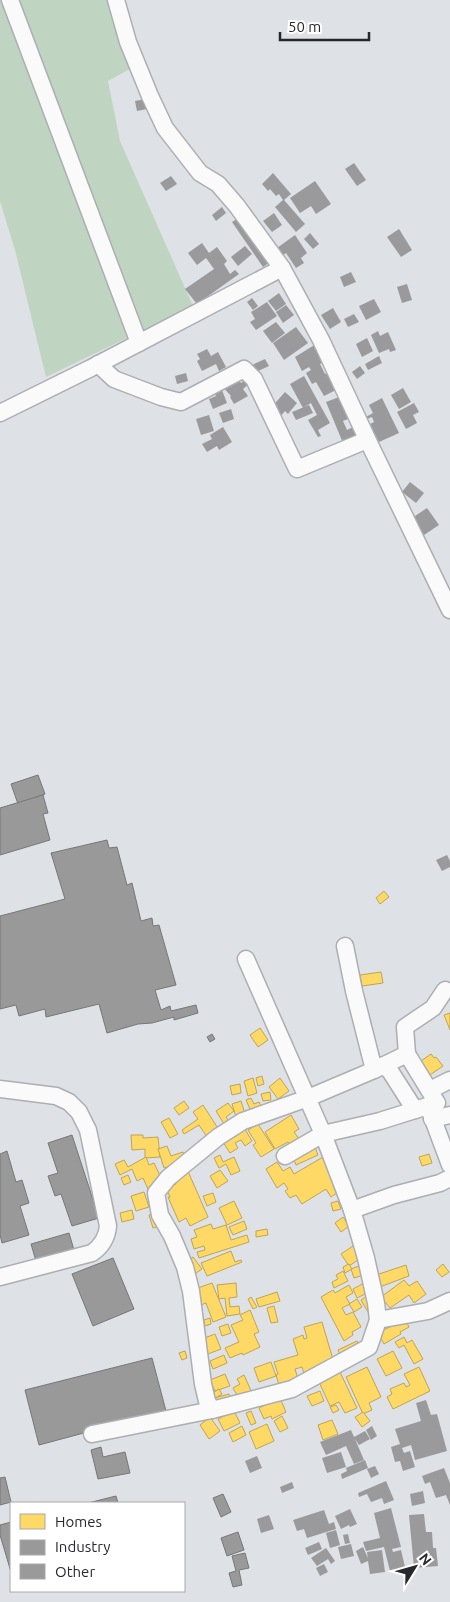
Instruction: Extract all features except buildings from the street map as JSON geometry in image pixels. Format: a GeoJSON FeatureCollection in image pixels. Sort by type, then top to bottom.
{"type":"FeatureCollection","features":[{"type":"Feature","properties":{"kind":"street"},"geometry":{"type":"LineString","coordinates":[[10,0],[139,343]]}},
{"type":"Feature","properties":{"kind":"street"},"geometry":{"type":"LineString","coordinates":[[116,0],[132,51],[165,128],[200,173],[218,184],[237,206],[282,268],[321,340],[450,610]]}},
{"type":"Feature","properties":{"kind":"street"},"geometry":{"type":"LineString","coordinates":[[0,413],[282,268]]}},
{"type":"Feature","properties":{"kind":"street"},"geometry":{"type":"LineString","coordinates":[[98,364],[114,379],[161,397],[182,402],[244,369],[254,379],[297,469],[368,440]]}},
{"type":"Feature","properties":{"kind":"street"},"geometry":{"type":"LineString","coordinates":[[345,946],[354,991],[379,1068]]}},
{"type":"Feature","properties":{"kind":"street"},"geometry":{"type":"LineString","coordinates":[[92,1434],[212,1410],[292,1389],[369,1346],[378,1320],[366,1258],[352,1210],[308,1098],[246,959]]}},
{"type":"Feature","properties":{"kind":"street"},"geometry":{"type":"LineString","coordinates":[[445,990],[433,1008],[405,1027],[407,1054],[450,1165]]}},
{"type":"Feature","properties":{"kind":"street"},"geometry":{"type":"LineString","coordinates":[[212,1410],[207,1401],[203,1384],[191,1291],[175,1244],[160,1216],[156,1194],[168,1178],[218,1137],[244,1121],[308,1098],[407,1054]]}},
{"type":"Feature","properties":{"kind":"street"},"geometry":{"type":"LineString","coordinates":[[379,1068],[390,1071],[426,1107],[450,1114]]}},
{"type":"Feature","properties":{"kind":"street"},"geometry":{"type":"LineString","coordinates":[[285,1156],[323,1134],[380,1122],[426,1107],[450,1080]]}},
{"type":"Feature","properties":{"kind":"street"},"geometry":{"type":"LineString","coordinates":[[0,1089],[56,1096],[69,1102],[79,1112],[88,1130],[108,1226],[102,1244],[92,1253],[0,1277]]}},
{"type":"Feature","properties":{"kind":"street"},"geometry":{"type":"LineString","coordinates":[[352,1210],[394,1195],[440,1183],[450,1178]]}},
{"type":"Feature","properties":{"kind":"street"},"geometry":{"type":"LineString","coordinates":[[378,1320],[428,1312],[450,1301]]}},
{"type":"Feature","properties":{"kind":"green space"},"geometry":{"type":"Polygon","coordinates":[[[0,0],[110,0],[130,69],[108,81],[120,141],[193,306],[46,377],[15,250],[0,201],[0,0]]]}}]}
